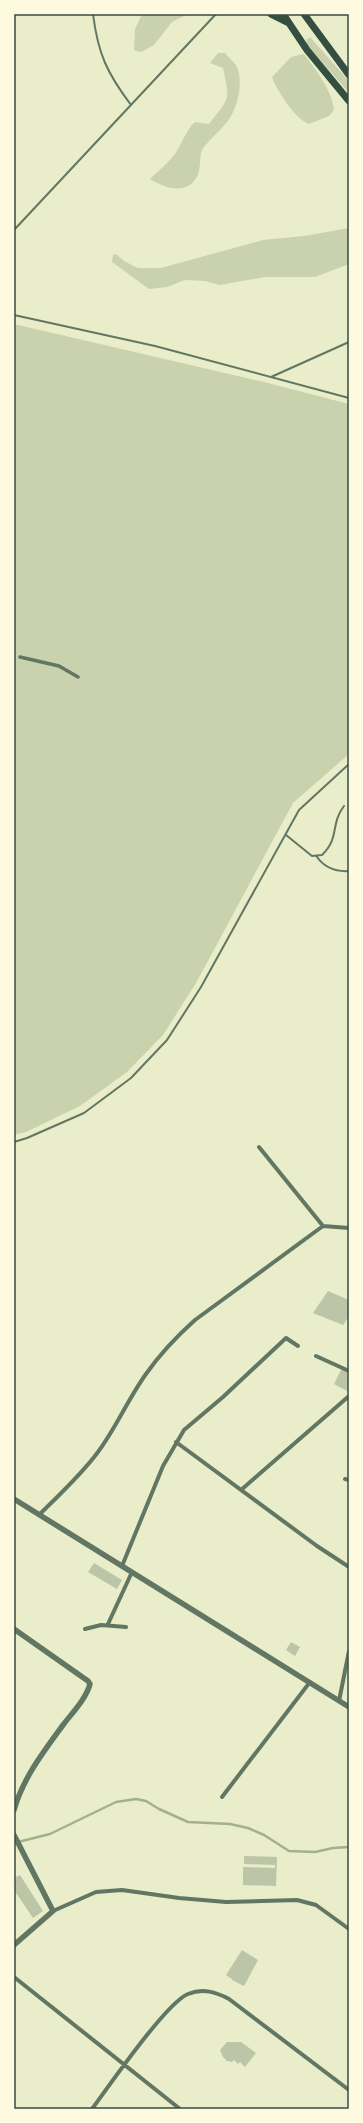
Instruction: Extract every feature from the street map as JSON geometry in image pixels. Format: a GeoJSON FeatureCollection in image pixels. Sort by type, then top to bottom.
{"type":"FeatureCollection","features":[{"type":"Feature","properties":{"kind":"highway"},"geometry":{"type":"LineString","coordinates":[[271,14],[288,22]]}},
{"type":"Feature","properties":{"kind":"highway"},"geometry":{"type":"LineString","coordinates":[[282,14],[307,50],[349,101]]}},
{"type":"Feature","properties":{"kind":"highway"},"geometry":{"type":"LineString","coordinates":[[304,14],[349,75]]}},
{"type":"Feature","properties":{"kind":"street"},"geometry":{"type":"LineString","coordinates":[[20,656],[60,666],[78,677]]}},
{"type":"Feature","properties":{"kind":"street"},"geometry":{"type":"LineString","coordinates":[[259,1147],[323,1226]]}},
{"type":"Feature","properties":{"kind":"street"},"geometry":{"type":"LineString","coordinates":[[39,1515],[80,1474],[98,1452],[145,1375],[163,1351],[195,1320],[323,1226],[348,1228],[349,1234]]}},
{"type":"Feature","properties":{"kind":"street"},"geometry":{"type":"LineString","coordinates":[[122,1566],[163,1466],[184,1430],[223,1397],[286,1338],[298,1346]]}},
{"type":"Feature","properties":{"kind":"street"},"geometry":{"type":"LineString","coordinates":[[316,1356],[349,1371]]}},
{"type":"Feature","properties":{"kind":"street"},"geometry":{"type":"LineString","coordinates":[[241,1490],[349,1396]]}},
{"type":"Feature","properties":{"kind":"street"},"geometry":{"type":"LineString","coordinates":[[176,1442],[349,1567]]}},
{"type":"Feature","properties":{"kind":"street"},"geometry":{"type":"LineString","coordinates":[[14,1499],[349,1707]]}},
{"type":"Feature","properties":{"kind":"street"},"geometry":{"type":"LineString","coordinates":[[108,1624],[132,1572]]}},
{"type":"Feature","properties":{"kind":"street"},"geometry":{"type":"LineString","coordinates":[[84,1629],[108,1624],[126,1627]]}},
{"type":"Feature","properties":{"kind":"street"},"geometry":{"type":"LineString","coordinates":[[14,1629],[88,1681],[90,1684],[76,1707],[47,1746],[21,1789],[14,1810]]}},
{"type":"Feature","properties":{"kind":"street"},"geometry":{"type":"LineString","coordinates":[[339,1701],[349,1651]]}},
{"type":"Feature","properties":{"kind":"street"},"geometry":{"type":"LineString","coordinates":[[222,1797],[310,1682]]}},
{"type":"Feature","properties":{"kind":"street"},"geometry":{"type":"LineString","coordinates":[[14,1835],[53,1911]]}},
{"type":"Feature","properties":{"kind":"street"},"geometry":{"type":"LineString","coordinates":[[14,1945],[53,1911],[96,1892],[122,1890],[179,1898],[226,1902],[297,1900],[316,1905],[349,1929]]}},
{"type":"Feature","properties":{"kind":"street"},"geometry":{"type":"LineString","coordinates":[[14,1977],[180,2109]]}},
{"type":"Feature","properties":{"kind":"street"},"geometry":{"type":"LineString","coordinates":[[92,2109],[168,2010],[181,1998],[195,1992],[212,1992],[229,2000],[349,2090]]}},
{"type":"Feature","properties":{"kind":"lane"},"geometry":{"type":"LineString","coordinates":[[93,14],[98,42],[107,70],[131,105]]}},
{"type":"Feature","properties":{"kind":"lane"},"geometry":{"type":"LineString","coordinates":[[14,230],[216,14]]}},
{"type":"Feature","properties":{"kind":"lane"},"geometry":{"type":"LineString","coordinates":[[14,315],[155,346],[349,398]]}},
{"type":"Feature","properties":{"kind":"lane"},"geometry":{"type":"LineString","coordinates":[[270,377],[349,342]]}},
{"type":"Feature","properties":{"kind":"lane"},"geometry":{"type":"LineString","coordinates":[[14,1142],[27,1138],[84,1113],[132,1078],[166,1040],[201,987],[299,810],[349,764]]}},
{"type":"Feature","properties":{"kind":"lane"},"geometry":{"type":"LineString","coordinates":[[286,835],[312,856],[322,856],[330,848],[335,836],[338,814],[344,806]]}},
{"type":"Feature","properties":{"kind":"lane"},"geometry":{"type":"LineString","coordinates":[[317,857],[323,865],[332,869],[349,871]]}},
{"type":"Feature","properties":{"kind":"green space"},"geometry":{"type":"Polygon","coordinates":[[[142,14],[188,14],[172,22],[154,45],[141,52],[134,50],[135,29],[142,14]]]}},
{"type":"Feature","properties":{"kind":"green space"},"geometry":{"type":"Polygon","coordinates":[[[310,37],[349,81],[349,93],[307,45],[306,40],[310,37]]]}},
{"type":"Feature","properties":{"kind":"green space"},"geometry":{"type":"Polygon","coordinates":[[[218,53],[225,53],[235,63],[238,70],[240,83],[234,111],[227,122],[202,149],[199,171],[196,179],[191,184],[185,187],[171,188],[157,183],[150,179],[175,154],[192,124],[195,122],[209,124],[225,103],[227,87],[223,68],[210,63],[218,53]]]}},
{"type":"Feature","properties":{"kind":"green space"},"geometry":{"type":"Polygon","coordinates":[[[304,54],[327,88],[334,110],[329,116],[309,124],[292,111],[278,90],[272,77],[291,57],[304,54]]]}},
{"type":"Feature","properties":{"kind":"green space"},"geometry":{"type":"Polygon","coordinates":[[[349,228],[349,264],[315,277],[265,277],[220,285],[205,281],[185,280],[167,287],[149,289],[112,262],[113,255],[116,254],[124,261],[138,268],[161,268],[263,240],[304,236],[349,228]]]}},
{"type":"Feature","properties":{"kind":"green space"},"geometry":{"type":"Polygon","coordinates":[[[14,324],[268,383],[349,404],[349,754],[293,803],[196,983],[163,1035],[127,1072],[80,1106],[26,1132],[14,1135],[14,324]]]}},
{"type":"Feature","properties":{"kind":"building"},"geometry":{"type":"Polygon","coordinates":[[[328,1291],[349,1300],[349,1316],[343,1325],[313,1313],[328,1291]]]}},
{"type":"Feature","properties":{"kind":"building"},"geometry":{"type":"Polygon","coordinates":[[[342,1368],[349,1372],[349,1392],[334,1384],[342,1368]]]}},
{"type":"Feature","properties":{"kind":"building"},"geometry":{"type":"Polygon","coordinates":[[[94,1563],[122,1580],[117,1589],[88,1572],[94,1563]]]}},
{"type":"Feature","properties":{"kind":"building"},"geometry":{"type":"Polygon","coordinates":[[[291,1642],[300,1647],[295,1656],[286,1650],[291,1642]]]}},
{"type":"Feature","properties":{"kind":"building"},"geometry":{"type":"Polygon","coordinates":[[[244,1856],[277,1857],[276,1886],[243,1885],[243,1867],[275,1868],[275,1865],[244,1864],[244,1856]]]}},
{"type":"Feature","properties":{"kind":"building"},"geometry":{"type":"Polygon","coordinates":[[[20,1875],[43,1911],[33,1918],[14,1890],[14,1878],[20,1875]]]}},
{"type":"Feature","properties":{"kind":"building"},"geometry":{"type":"Polygon","coordinates":[[[242,1950],[258,1960],[244,1986],[226,1975],[242,1950]]]}},
{"type":"Feature","properties":{"kind":"building"},"geometry":{"type":"Polygon","coordinates":[[[227,2042],[241,2042],[256,2053],[245,2067],[240,2062],[238,2064],[234,2060],[232,2062],[227,2061],[223,2057],[220,2050],[227,2042]]]}},
{"type":"Feature","properties":{"kind":"waterway"},"geometry":{"type":"LineString","coordinates":[[14,1843],[50,1834],[116,1802],[136,1799],[146,1801],[159,1809],[188,1822],[230,1824],[248,1828],[264,1835],[289,1851],[315,1852],[333,1848],[349,1847]]}}]}
